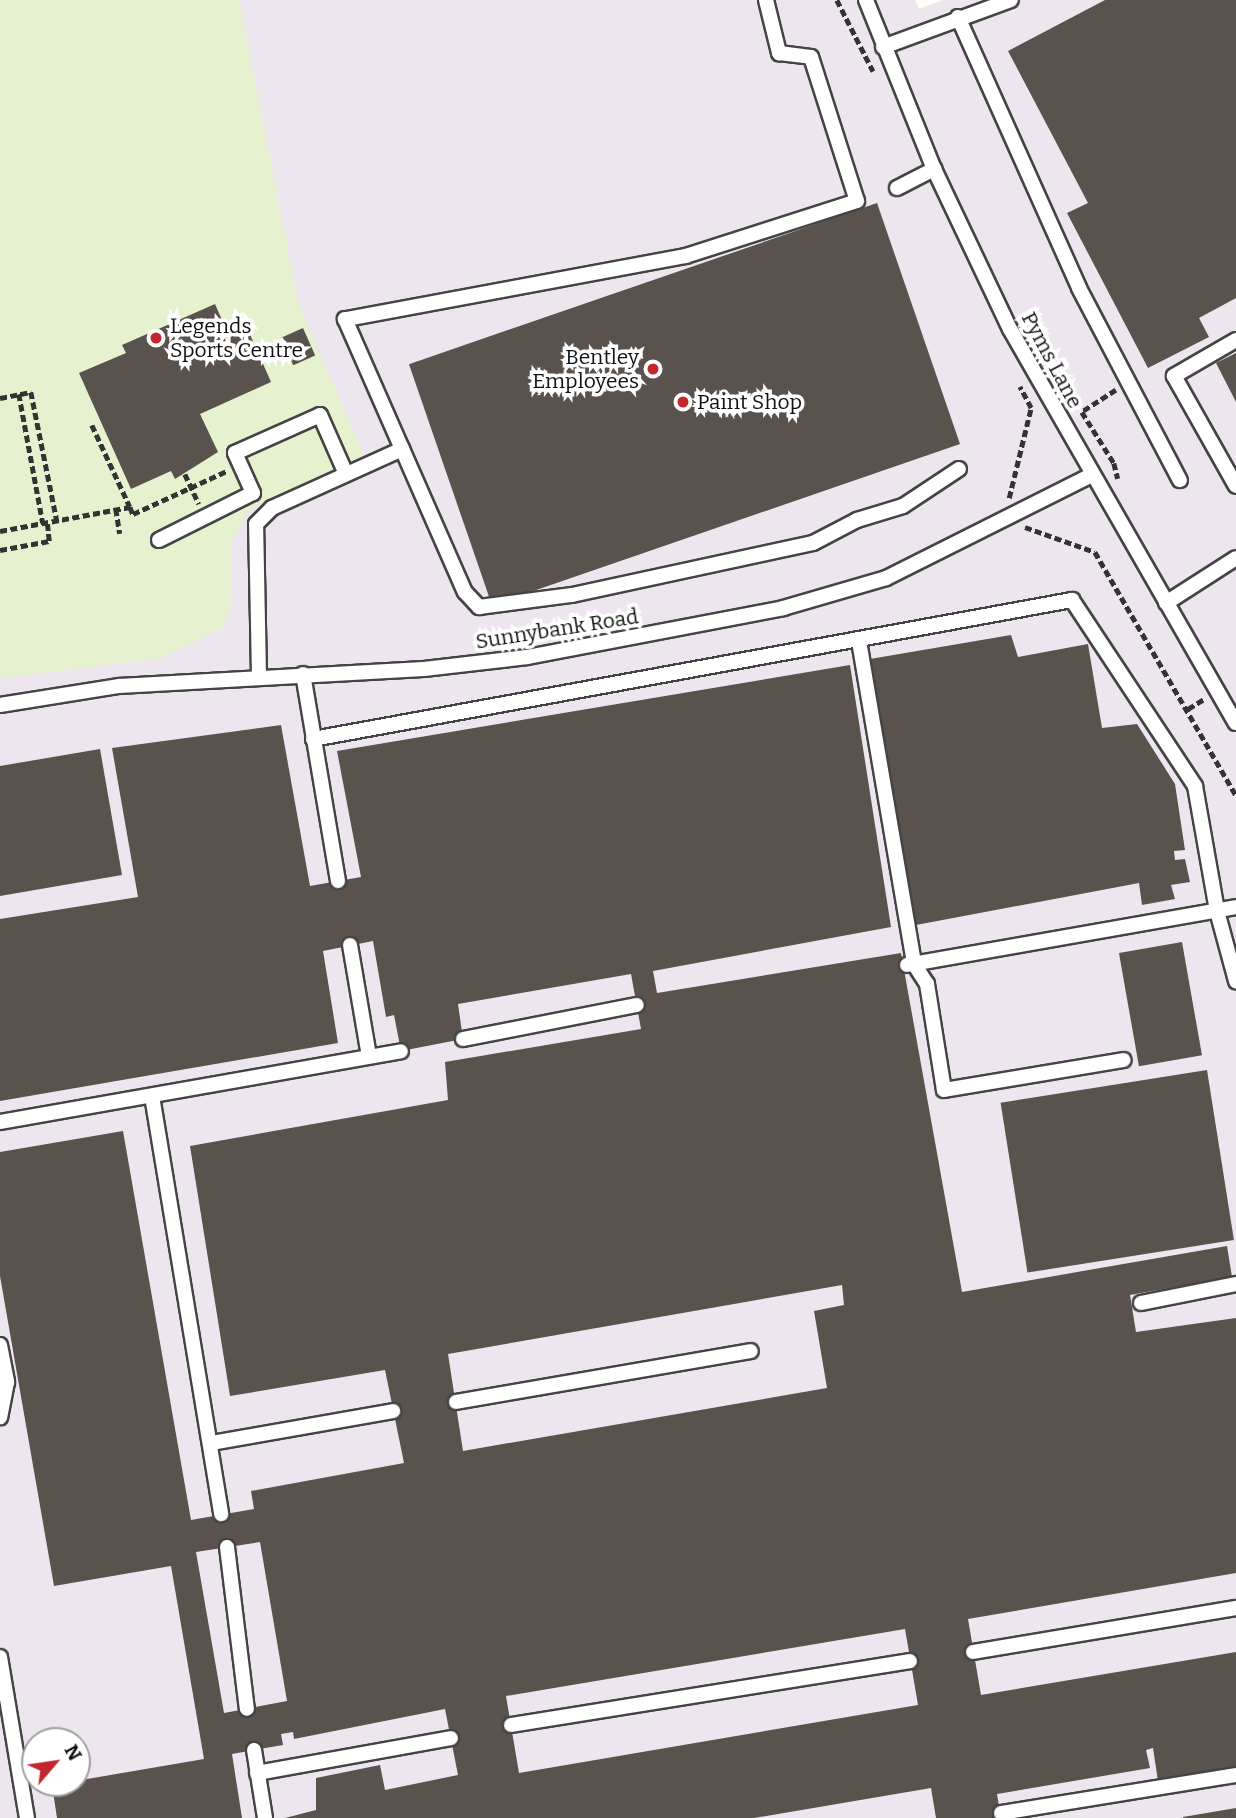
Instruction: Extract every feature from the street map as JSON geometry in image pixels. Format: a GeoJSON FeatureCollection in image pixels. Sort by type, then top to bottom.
{"type":"FeatureCollection","features":[{"type":"Feature","properties":{"kind":"lane"},"geometry":{"type":"LineString","coordinates":[[766,0],[779,52],[811,57],[857,201],[686,256],[345,319],[468,599],[492,608],[813,543],[857,520],[904,506],[959,469]]}},
{"type":"Feature","properties":{"kind":"lane","name":"Pyms Lane"},"geometry":{"type":"LineString","coordinates":[[866,0],[934,169],[1010,329],[1236,723]]}},
{"type":"Feature","properties":{"kind":"lane"},"geometry":{"type":"LineString","coordinates":[[883,47],[958,17],[1011,0]]}},
{"type":"Feature","properties":{"kind":"lane"},"geometry":{"type":"LineString","coordinates":[[958,17],[1079,288],[1180,480]]}},
{"type":"Feature","properties":{"kind":"lane"},"geometry":{"type":"LineString","coordinates":[[897,188],[934,169]]}},
{"type":"Feature","properties":{"kind":"lane"},"geometry":{"type":"LineString","coordinates":[[1236,340],[1174,376],[1236,486]]}},
{"type":"Feature","properties":{"kind":"lane"},"geometry":{"type":"LineString","coordinates":[[159,540],[253,493],[235,453],[320,415],[346,474]]}},
{"type":"Feature","properties":{"kind":"lane"},"geometry":{"type":"LineString","coordinates":[[259,676],[256,524],[272,508],[402,449]]}},
{"type":"Feature","properties":{"kind":"lane","name":"Sunnybank Road"},"geometry":{"type":"LineString","coordinates":[[0,705],[119,686],[259,676],[424,669],[527,657],[783,608],[886,578],[1092,475]]}},
{"type":"Feature","properties":{"kind":"lane"},"geometry":{"type":"LineString","coordinates":[[1166,603],[1236,558]]}},
{"type":"Feature","properties":{"kind":"lane"},"geometry":{"type":"LineString","coordinates":[[313,738],[859,641],[1072,600],[1195,786],[1217,911],[1236,981]]}},
{"type":"Feature","properties":{"kind":"lane"},"geometry":{"type":"LineString","coordinates":[[859,641],[909,965],[927,984],[944,1090],[1124,1060]]}},
{"type":"Feature","properties":{"kind":"lane"},"geometry":{"type":"LineString","coordinates":[[303,674],[338,881]]}},
{"type":"Feature","properties":{"kind":"lane"},"geometry":{"type":"LineString","coordinates":[[909,965],[1236,907]]}},
{"type":"Feature","properties":{"kind":"lane"},"geometry":{"type":"LineString","coordinates":[[350,946],[369,1056]]}},
{"type":"Feature","properties":{"kind":"lane"},"geometry":{"type":"LineString","coordinates":[[463,1039],[637,1005]]}},
{"type":"Feature","properties":{"kind":"lane"},"geometry":{"type":"LineString","coordinates":[[0,1122],[401,1051]]}},
{"type":"Feature","properties":{"kind":"lane"},"geometry":{"type":"LineString","coordinates":[[152,1096],[212,1443],[221,1514]]}},
{"type":"Feature","properties":{"kind":"lane"},"geometry":{"type":"LineString","coordinates":[[1141,1303],[1236,1284]]}},
{"type":"Feature","properties":{"kind":"lane"},"geometry":{"type":"LineString","coordinates":[[0,1345],[7,1382],[0,1417]]}},
{"type":"Feature","properties":{"kind":"lane"},"geometry":{"type":"LineString","coordinates":[[456,1402],[751,1351]]}},
{"type":"Feature","properties":{"kind":"lane"},"geometry":{"type":"LineString","coordinates":[[212,1443],[393,1411]]}},
{"type":"Feature","properties":{"kind":"lane"},"geometry":{"type":"LineString","coordinates":[[227,1547],[247,1709]]}},
{"type":"Feature","properties":{"kind":"lane"},"geometry":{"type":"LineString","coordinates":[[973,1652],[1236,1608]]}},
{"type":"Feature","properties":{"kind":"lane"},"geometry":{"type":"LineString","coordinates":[[0,1657],[27,1818]]}},
{"type":"Feature","properties":{"kind":"lane"},"geometry":{"type":"LineString","coordinates":[[511,1725],[910,1661]]}},
{"type":"Feature","properties":{"kind":"lane"},"geometry":{"type":"LineString","coordinates":[[257,1773],[451,1738]]}},
{"type":"Feature","properties":{"kind":"lane"},"geometry":{"type":"LineString","coordinates":[[254,1750],[265,1818]]}},
{"type":"Feature","properties":{"kind":"lane"},"geometry":{"type":"LineString","coordinates":[[1000,1813],[1236,1774]]}},
{"type":"Feature","properties":{"kind":"path"},"geometry":{"type":"LineString","coordinates":[[837,0],[877,79]]}},
{"type":"Feature","properties":{"kind":"path"},"geometry":{"type":"LineString","coordinates":[[1125,492],[1114,463],[1082,412],[1128,382]]}},
{"type":"Feature","properties":{"kind":"path"},"geometry":{"type":"LineString","coordinates":[[1018,384],[1031,408],[1008,497],[1023,526],[1095,552],[1236,795]]}},
{"type":"Feature","properties":{"kind":"path"},"geometry":{"type":"LineString","coordinates":[[0,398],[31,392],[57,521]]}},
{"type":"Feature","properties":{"kind":"path"},"geometry":{"type":"LineString","coordinates":[[0,550],[49,541],[19,394]]}},
{"type":"Feature","properties":{"kind":"path"},"geometry":{"type":"LineString","coordinates":[[92,425],[133,514],[240,465]]}},
{"type":"Feature","properties":{"kind":"path"},"geometry":{"type":"LineString","coordinates":[[0,531],[130,507]]}},
{"type":"Feature","properties":{"kind":"path"},"geometry":{"type":"LineString","coordinates":[[116,509],[120,534]]}},
{"type":"Feature","properties":{"kind":"shaded area"},"geometry":{"type":"Polygon","coordinates":[[[0,0],[915,0],[919,9],[943,0],[1236,0],[1236,1818],[0,1818],[0,0]]]}},
{"type":"Feature","properties":{"kind":"green space","name":"Legends Sports Centre"},"geometry":{"type":"Polygon","coordinates":[[[0,0],[239,0],[299,305],[364,455],[250,509],[231,543],[231,600],[225,627],[159,659],[0,678],[0,0]]]}},
{"type":"Feature","properties":{"kind":"building"},"geometry":{"type":"Polygon","coordinates":[[[1105,0],[1236,0],[1236,298],[1199,318],[1209,337],[1148,368],[1067,213],[1088,203],[1008,51],[1105,0]]]}},
{"type":"Feature","properties":{"kind":"building","name":"Paint Shop"},"geometry":{"type":"Polygon","coordinates":[[[877,203],[960,444],[492,605],[409,364],[877,203]]]}},
{"type":"Feature","properties":{"kind":"building"},"geometry":{"type":"Polygon","coordinates":[[[215,304],[226,329],[244,321],[271,382],[200,414],[218,452],[175,479],[171,471],[131,489],[79,373],[126,353],[122,345],[215,304]]]}},
{"type":"Feature","properties":{"kind":"building"},"geometry":{"type":"Polygon","coordinates":[[[303,328],[315,355],[293,365],[281,338],[303,328]]]}},
{"type":"Feature","properties":{"kind":"building"},"geometry":{"type":"Polygon","coordinates":[[[1236,353],[1236,402],[1216,363],[1236,353]]]}},
{"type":"Feature","properties":{"kind":"building"},"geometry":{"type":"Polygon","coordinates":[[[1011,635],[1018,657],[1088,644],[1102,728],[1137,724],[1175,784],[1185,850],[1174,851],[1175,860],[1185,859],[1190,882],[1171,885],[1175,899],[1142,905],[1139,883],[916,925],[870,659],[1011,635]]]}},
{"type":"Feature","properties":{"kind":"building"},"geometry":{"type":"Polygon","coordinates":[[[850,665],[891,927],[653,971],[657,993],[901,953],[962,1292],[1227,1246],[1232,1277],[1130,1295],[1136,1332],[1236,1318],[1236,1573],[968,1619],[981,1695],[1236,1652],[1236,1768],[1158,1781],[1153,1748],[1146,1750],[1150,1768],[997,1794],[1001,1818],[936,1818],[931,1788],[754,1818],[285,1818],[316,1810],[316,1778],[380,1765],[385,1790],[458,1775],[445,1709],[294,1739],[293,1732],[281,1734],[283,1745],[232,1754],[242,1818],[57,1818],[54,1797],[91,1797],[91,1778],[204,1759],[171,1566],[54,1586],[0,1276],[0,1152],[123,1131],[191,1520],[254,1509],[251,1491],[404,1463],[385,1370],[230,1396],[190,1146],[448,1100],[445,1062],[641,1029],[631,974],[458,1004],[463,1039],[401,1051],[394,1015],[386,1017],[373,941],[323,951],[338,1043],[0,1101],[0,919],[138,897],[112,748],[281,725],[310,886],[361,877],[337,751],[850,665]],[[842,1285],[448,1354],[463,1451],[827,1388],[814,1311],[844,1305],[842,1285]],[[260,1542],[196,1552],[224,1713],[287,1701],[260,1542]],[[905,1629],[506,1696],[519,1773],[918,1705],[905,1629]]]}},
{"type":"Feature","properties":{"kind":"building"},"geometry":{"type":"Polygon","coordinates":[[[100,749],[122,875],[0,896],[0,766],[100,749]]]}},
{"type":"Feature","properties":{"kind":"building"},"geometry":{"type":"Polygon","coordinates":[[[1182,942],[1202,1055],[1139,1066],[1119,953],[1182,942]]]}},
{"type":"Feature","properties":{"kind":"building"},"geometry":{"type":"Polygon","coordinates":[[[1207,1070],[1234,1240],[1027,1273],[1001,1103],[1207,1070]]]}},
{"type":"Feature","properties":{"kind":"building"},"geometry":{"type":"Polygon","coordinates":[[[1236,1808],[1236,1818],[1183,1818],[1183,1817],[1236,1808]]]}},
{"type":"Feature","properties":{"kind":"place","name":"Legends Sports Centre"},"geometry":{"type":"Point","coordinates":[156,338]}},
{"type":"Feature","properties":{"kind":"place","name":"Bentley Employees"},"geometry":{"type":"Point","coordinates":[653,369]}},
{"type":"Feature","properties":{"kind":"place","name":"Paint Shop"},"geometry":{"type":"Point","coordinates":[683,402]}}]}
